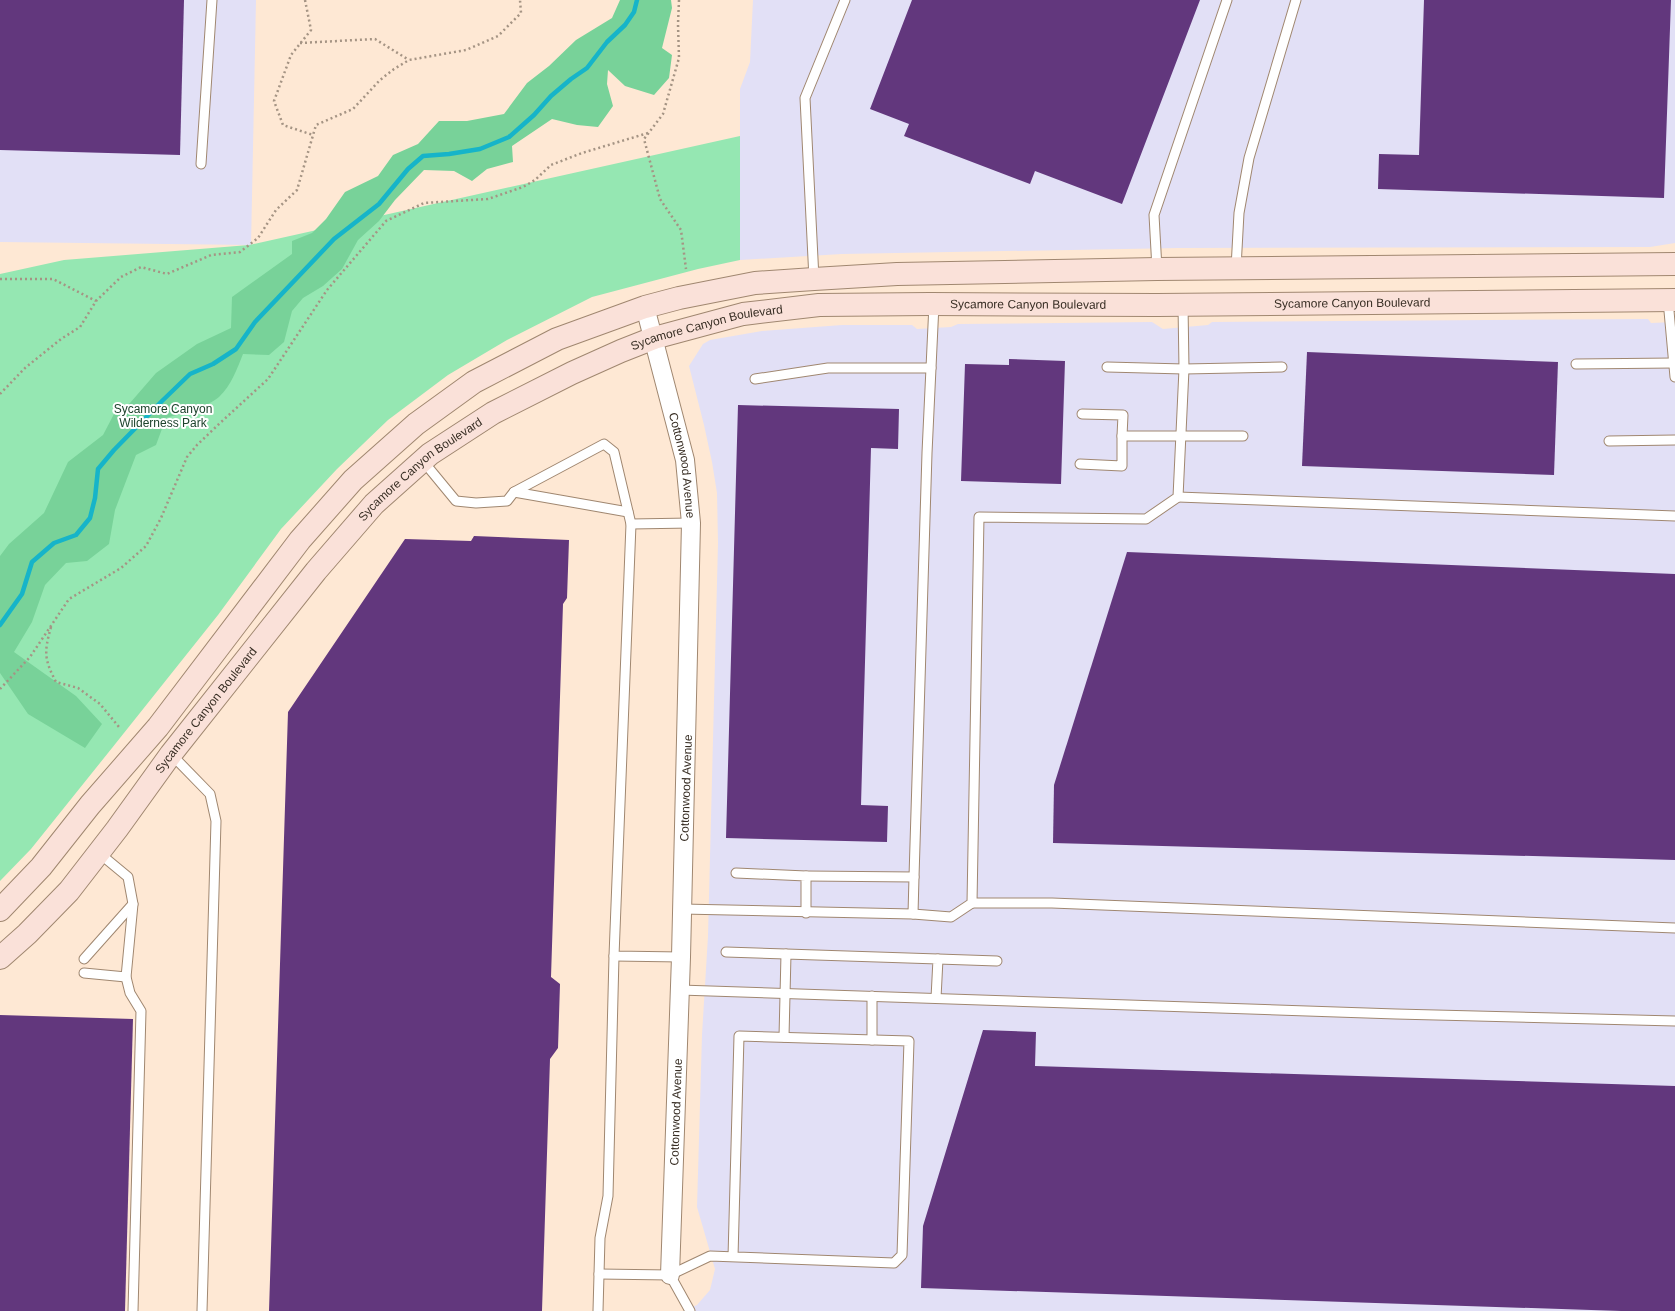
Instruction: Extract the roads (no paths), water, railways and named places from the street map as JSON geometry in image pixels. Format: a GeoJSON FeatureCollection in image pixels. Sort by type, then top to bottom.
{"type":"FeatureCollection","features":[{"type":"Feature","properties":{"kind":"main road"},"geometry":{"type":"LineString","coordinates":[[0,910],[41,867],[90,805],[158,727],[300,540],[353,480],[416,424],[474,382],[557,339],[645,307],[679,298],[755,283],[814,279],[897,274],[1157,269],[1675,264]]}},
{"type":"Feature","properties":{"kind":"main road","name":"Sycamore Canyon Boulevard"},"geometry":{"type":"LineString","coordinates":[[0,958],[27,934],[69,891],[99,853],[171,754],[316,571],[374,504],[430,454],[493,412],[572,372],[654,338],[743,314],[819,305],[1671,300]]}},
{"type":"Feature","properties":{"kind":"street","name":"Cottonwood Avenue"},"geometry":{"type":"LineString","coordinates":[[645,307],[685,460],[692,523],[681,957],[670,1275]]}},
{"type":"Feature","properties":{"kind":"lane"},"geometry":{"type":"LineString","coordinates":[[201,164],[212,0]]}},
{"type":"Feature","properties":{"kind":"lane"},"geometry":{"type":"LineString","coordinates":[[814,279],[805,98],[845,0]]}},
{"type":"Feature","properties":{"kind":"lane"},"geometry":{"type":"LineString","coordinates":[[1157,269],[1154,215],[1227,0]]}},
{"type":"Feature","properties":{"kind":"lane"},"geometry":{"type":"LineString","coordinates":[[1236,268],[1238,213],[1249,158],[1296,0]]}},
{"type":"Feature","properties":{"kind":"lane"},"geometry":{"type":"LineString","coordinates":[[1671,300],[1675,377]]}},
{"type":"Feature","properties":{"kind":"lane"},"geometry":{"type":"LineString","coordinates":[[913,914],[927,453],[934,304]]}},
{"type":"Feature","properties":{"kind":"lane"},"geometry":{"type":"LineString","coordinates":[[1178,497],[1184,369],[1182,304]]}},
{"type":"Feature","properties":{"kind":"lane"},"geometry":{"type":"LineString","coordinates":[[1576,364],[1674,363]]}},
{"type":"Feature","properties":{"kind":"lane"},"geometry":{"type":"LineString","coordinates":[[1107,367],[1184,369],[1282,367]]}},
{"type":"Feature","properties":{"kind":"lane"},"geometry":{"type":"LineString","coordinates":[[755,379],[828,368],[932,368]]}},
{"type":"Feature","properties":{"kind":"lane"},"geometry":{"type":"LineString","coordinates":[[1080,464],[1122,466],[1123,415],[1082,414]]}},
{"type":"Feature","properties":{"kind":"lane"},"geometry":{"type":"LineString","coordinates":[[1122,436],[1243,436]]}},
{"type":"Feature","properties":{"kind":"lane"},"geometry":{"type":"LineString","coordinates":[[1609,441],[1675,440]]}},
{"type":"Feature","properties":{"kind":"lane"},"geometry":{"type":"LineString","coordinates":[[423,461],[456,501],[476,503],[507,501],[514,492],[604,444],[614,452],[631,524],[614,956],[608,1196],[600,1238],[598,1311]]}},
{"type":"Feature","properties":{"kind":"lane"},"geometry":{"type":"LineString","coordinates":[[514,492],[628,512]]}},
{"type":"Feature","properties":{"kind":"lane"},"geometry":{"type":"LineString","coordinates":[[972,903],[979,517],[1146,519],[1178,497],[1675,516]]}},
{"type":"Feature","properties":{"kind":"lane"},"geometry":{"type":"LineString","coordinates":[[631,524],[692,523]]}},
{"type":"Feature","properties":{"kind":"lane"},"geometry":{"type":"LineString","coordinates":[[171,754],[210,794],[216,821],[202,1311]]}},
{"type":"Feature","properties":{"kind":"lane"},"geometry":{"type":"LineString","coordinates":[[99,853],[128,877],[133,904],[126,977],[130,993],[141,1011],[133,1311]]}},
{"type":"Feature","properties":{"kind":"lane"},"geometry":{"type":"LineString","coordinates":[[736,873],[806,876],[914,876]]}},
{"type":"Feature","properties":{"kind":"lane"},"geometry":{"type":"LineString","coordinates":[[806,876],[806,913]]}},
{"type":"Feature","properties":{"kind":"lane"},"geometry":{"type":"LineString","coordinates":[[682,909],[806,913],[913,914],[951,917],[972,903],[1052,903],[1675,928]]}},
{"type":"Feature","properties":{"kind":"lane"},"geometry":{"type":"LineString","coordinates":[[84,959],[133,904]]}},
{"type":"Feature","properties":{"kind":"lane"},"geometry":{"type":"LineString","coordinates":[[726,952],[998,961]]}},
{"type":"Feature","properties":{"kind":"lane"},"geometry":{"type":"LineString","coordinates":[[784,1037],[786,954]]}},
{"type":"Feature","properties":{"kind":"lane"},"geometry":{"type":"LineString","coordinates":[[614,956],[681,957]]}},
{"type":"Feature","properties":{"kind":"lane"},"geometry":{"type":"LineString","coordinates":[[936,998],[938,959]]}},
{"type":"Feature","properties":{"kind":"lane"},"geometry":{"type":"LineString","coordinates":[[84,972],[126,977]]}},
{"type":"Feature","properties":{"kind":"lane"},"geometry":{"type":"LineString","coordinates":[[680,990],[1675,1021]]}},
{"type":"Feature","properties":{"kind":"lane"},"geometry":{"type":"LineString","coordinates":[[872,996],[872,1040]]}},
{"type":"Feature","properties":{"kind":"lane"},"geometry":{"type":"LineString","coordinates":[[599,1274],[670,1275],[710,1256],[733,1257],[894,1263],[902,1255],[910,1041],[739,1036],[733,1257]]}},
{"type":"Feature","properties":{"kind":"lane"},"geometry":{"type":"LineString","coordinates":[[670,1275],[690,1311]]}},
{"type":"Feature","properties":{"kind":"waterway"},"geometry":{"type":"LineString","coordinates":[[0,625],[22,594],[32,562],[54,543],[76,535],[90,518],[95,498],[98,469],[114,450],[162,401],[190,374],[213,364],[236,349],[255,322],[334,239],[379,204],[408,169],[423,156],[480,149],[509,137],[534,115],[551,96],[587,68],[607,42],[625,25],[634,12],[637,0]]}},
{"type":"Feature","properties":{"kind":"park label","name":"Sycamore Canyon Wilderness Park"},"geometry":{"type":"Point","coordinates":[163,416]}}]}
